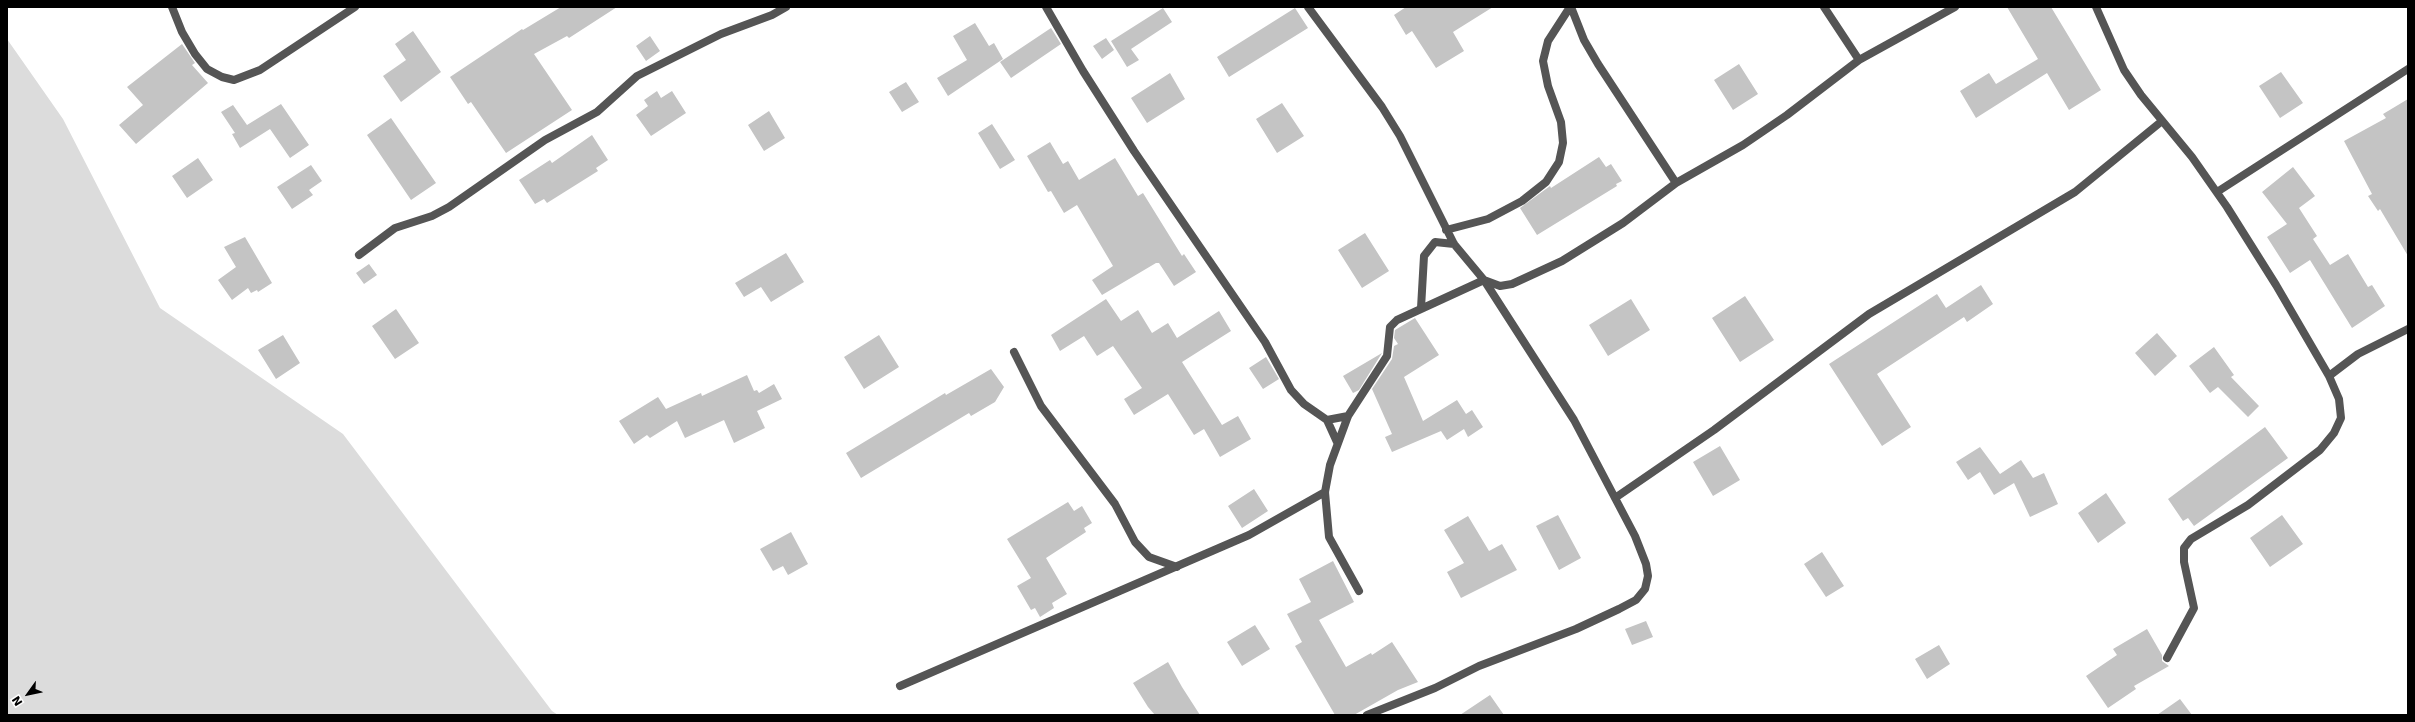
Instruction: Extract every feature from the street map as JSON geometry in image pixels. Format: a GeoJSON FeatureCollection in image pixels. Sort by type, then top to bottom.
{"type":"FeatureCollection","features":[{"type":"Feature","properties":{"kind":"street"},"geometry":{"type":"LineString","coordinates":[[172,7],[182,32],[195,54],[207,68],[222,77],[234,80],[260,70],[356,7]]}},
{"type":"Feature","properties":{"kind":"street"},"geometry":{"type":"LineString","coordinates":[[359,255],[395,228],[432,216],[449,207],[545,140],[597,112],[637,76],[721,34],[772,15],[786,7]]}},
{"type":"Feature","properties":{"kind":"street"},"geometry":{"type":"LineString","coordinates":[[1046,7],[1083,71],[1134,151],[1265,342],[1291,390],[1304,404],[1327,420],[1338,442]]}},
{"type":"Feature","properties":{"kind":"street"},"geometry":{"type":"LineString","coordinates":[[1308,7],[1343,52],[1400,136],[1432,197],[1446,230],[1454,244],[1484,280],[1574,420],[1635,536],[1646,564],[1648,576],[1644,589],[1636,600],[1576,629],[1479,666],[1435,688],[1367,715]]}},
{"type":"Feature","properties":{"kind":"street"},"geometry":{"type":"LineString","coordinates":[[1446,230],[1488,219],[1522,201],[1546,182],[1559,162],[1564,143],[1561,122],[1548,86],[1543,61],[1548,41],[1570,7]]}},
{"type":"Feature","properties":{"kind":"street"},"geometry":{"type":"LineString","coordinates":[[1570,7],[1584,40],[1598,64],[1676,183]]}},
{"type":"Feature","properties":{"kind":"street"},"geometry":{"type":"LineString","coordinates":[[1824,7],[1859,60]]}},
{"type":"Feature","properties":{"kind":"street"},"geometry":{"type":"LineString","coordinates":[[1359,591],[1329,537],[1325,492],[1338,442],[1348,416],[1387,356],[1390,327],[1397,320],[1484,280],[1500,286],[1512,284],[1562,261],[1622,223],[1676,183],[1749,141],[1859,60],[1955,7]]}},
{"type":"Feature","properties":{"kind":"street"},"geometry":{"type":"LineString","coordinates":[[2096,7],[2124,70],[2162,121],[2192,156],[2217,192],[2276,285],[2329,376],[2339,399],[2341,418],[2334,433],[2320,450],[2248,505],[2191,539],[2184,548],[2184,562],[2194,608],[2167,658]]}},
{"type":"Feature","properties":{"kind":"street"},"geometry":{"type":"LineString","coordinates":[[2217,192],[2408,69]]}},
{"type":"Feature","properties":{"kind":"street"},"geometry":{"type":"LineString","coordinates":[[1615,498],[1714,430],[1869,314],[2075,192],[2162,121]]}},
{"type":"Feature","properties":{"kind":"street"},"geometry":{"type":"LineString","coordinates":[[1421,308],[1424,256],[1435,242],[1454,244]]}},
{"type":"Feature","properties":{"kind":"street"},"geometry":{"type":"LineString","coordinates":[[2329,376],[2371,347],[2408,329]]}},
{"type":"Feature","properties":{"kind":"street"},"geometry":{"type":"LineString","coordinates":[[1014,352],[1041,406],[1116,504],[1135,542],[1149,557],[1177,567]]}},
{"type":"Feature","properties":{"kind":"street"},"geometry":{"type":"LineString","coordinates":[[1327,420],[1348,416]]}},
{"type":"Feature","properties":{"kind":"street"},"geometry":{"type":"LineString","coordinates":[[900,686],[1249,535],[1325,492]]}},
{"type":"Feature","properties":{"kind":"shaded area"},"geometry":{"type":"Polygon","coordinates":[[[7,39],[63,119],[160,308],[343,434],[552,711],[558,715],[7,715],[7,39]]]}},
{"type":"Feature","properties":{"kind":"building"},"geometry":{"type":"Polygon","coordinates":[[[561,7],[617,7],[569,38],[567,36],[534,54],[572,110],[506,153],[471,102],[468,104],[450,77],[522,29],[523,30],[561,7]]]}},
{"type":"Feature","properties":{"kind":"building"},"geometry":{"type":"Polygon","coordinates":[[[1406,7],[1493,7],[1453,32],[1464,51],[1436,68],[1412,31],[1406,35],[1394,15],[1406,7]]]}},
{"type":"Feature","properties":{"kind":"building"},"geometry":{"type":"Polygon","coordinates":[[[2007,7],[2051,7],[2101,90],[2069,110],[2047,73],[1976,118],[1960,91],[1989,73],[1996,84],[2038,59],[2007,7]]]}},
{"type":"Feature","properties":{"kind":"building"},"geometry":{"type":"Polygon","coordinates":[[[1163,8],[1172,22],[1131,49],[1139,60],[1127,67],[1111,41],[1163,8]]]}},
{"type":"Feature","properties":{"kind":"building"},"geometry":{"type":"Polygon","coordinates":[[[1295,8],[1308,28],[1229,77],[1217,57],[1295,8]]]}},
{"type":"Feature","properties":{"kind":"building"},"geometry":{"type":"Polygon","coordinates":[[[975,23],[989,46],[994,43],[1003,59],[948,96],[937,78],[967,60],[953,36],[975,23]]]}},
{"type":"Feature","properties":{"kind":"building"},"geometry":{"type":"Polygon","coordinates":[[[1051,28],[1061,44],[1011,78],[1000,62],[1051,28]]]}},
{"type":"Feature","properties":{"kind":"building"},"geometry":{"type":"Polygon","coordinates":[[[413,31],[441,72],[401,102],[383,76],[406,60],[395,44],[413,31]]]}},
{"type":"Feature","properties":{"kind":"building"},"geometry":{"type":"Polygon","coordinates":[[[650,36],[660,51],[646,61],[636,46],[650,36]]]}},
{"type":"Feature","properties":{"kind":"building"},"geometry":{"type":"Polygon","coordinates":[[[1106,38],[1114,50],[1102,59],[1093,46],[1106,38]]]}},
{"type":"Feature","properties":{"kind":"building"},"geometry":{"type":"Polygon","coordinates":[[[182,44],[195,63],[192,65],[208,83],[136,144],[119,125],[143,105],[127,87],[182,44]]]}},
{"type":"Feature","properties":{"kind":"building"},"geometry":{"type":"Polygon","coordinates":[[[1739,64],[1758,94],[1733,110],[1714,80],[1739,64]]]}},
{"type":"Feature","properties":{"kind":"building"},"geometry":{"type":"Polygon","coordinates":[[[2281,72],[2303,103],[2280,118],[2259,86],[2281,72]]]}},
{"type":"Feature","properties":{"kind":"building"},"geometry":{"type":"Polygon","coordinates":[[[1170,73],[1185,99],[1147,123],[1131,98],[1170,73]]]}},
{"type":"Feature","properties":{"kind":"building"},"geometry":{"type":"Polygon","coordinates":[[[906,82],[919,102],[902,112],[889,92],[906,82]]]}},
{"type":"Feature","properties":{"kind":"building"},"geometry":{"type":"Polygon","coordinates":[[[657,91],[661,98],[672,91],[686,113],[651,136],[636,115],[648,106],[644,100],[657,91]]]}},
{"type":"Feature","properties":{"kind":"building"},"geometry":{"type":"Polygon","coordinates":[[[2408,99],[2408,256],[2380,209],[2378,211],[2368,196],[2372,194],[2344,141],[2386,118],[2383,114],[2408,99]]]}},
{"type":"Feature","properties":{"kind":"building"},"geometry":{"type":"Polygon","coordinates":[[[1282,103],[1304,136],[1277,153],[1256,119],[1282,103]]]}},
{"type":"Feature","properties":{"kind":"building"},"geometry":{"type":"Polygon","coordinates":[[[281,104],[309,145],[290,158],[270,129],[240,148],[232,134],[235,133],[221,112],[233,105],[247,125],[281,104]]]}},
{"type":"Feature","properties":{"kind":"building"},"geometry":{"type":"Polygon","coordinates":[[[769,111],[785,138],[764,151],[748,125],[769,111]]]}},
{"type":"Feature","properties":{"kind":"building"},"geometry":{"type":"Polygon","coordinates":[[[391,118],[436,183],[411,200],[367,135],[391,118]]]}},
{"type":"Feature","properties":{"kind":"building"},"geometry":{"type":"Polygon","coordinates":[[[992,124],[1015,160],[1000,169],[978,133],[992,124]]]}},
{"type":"Feature","properties":{"kind":"building"},"geometry":{"type":"Polygon","coordinates":[[[592,135],[608,160],[596,168],[598,171],[547,203],[544,199],[535,204],[519,180],[550,160],[552,163],[592,135]]]}},
{"type":"Feature","properties":{"kind":"building"},"geometry":{"type":"Polygon","coordinates":[[[1050,142],[1063,164],[1068,161],[1079,180],[1115,158],[1138,196],[1143,193],[1182,256],[1184,254],[1196,272],[1174,286],[1159,263],[1156,263],[1102,295],[1092,280],[1113,266],[1077,205],[1064,213],[1051,191],[1048,192],[1027,156],[1050,142]]]}},
{"type":"Feature","properties":{"kind":"building"},"geometry":{"type":"Polygon","coordinates":[[[1599,157],[1606,167],[1611,164],[1622,181],[1616,184],[1617,186],[1537,235],[1520,208],[1550,186],[1551,188],[1599,157]]]}},
{"type":"Feature","properties":{"kind":"building"},"geometry":{"type":"Polygon","coordinates":[[[198,158],[213,180],[187,198],[172,176],[198,158]]]}},
{"type":"Feature","properties":{"kind":"building"},"geometry":{"type":"Polygon","coordinates":[[[311,165],[322,181],[309,190],[313,195],[292,209],[277,187],[311,165]]]}},
{"type":"Feature","properties":{"kind":"building"},"geometry":{"type":"Polygon","coordinates":[[[2293,167],[2315,196],[2299,208],[2317,236],[2313,239],[2330,265],[2348,254],[2368,287],[2372,285],[2385,306],[2352,328],[2310,260],[2290,273],[2267,237],[2287,224],[2262,192],[2293,167]]]}},
{"type":"Feature","properties":{"kind":"building"},"geometry":{"type":"Polygon","coordinates":[[[1365,233],[1389,271],[1362,288],[1338,250],[1365,233]]]}},
{"type":"Feature","properties":{"kind":"building"},"geometry":{"type":"Polygon","coordinates":[[[245,237],[272,283],[258,292],[257,290],[251,293],[248,288],[232,300],[218,280],[236,267],[224,247],[245,237]]]}},
{"type":"Feature","properties":{"kind":"building"},"geometry":{"type":"Polygon","coordinates":[[[786,253],[804,282],[771,302],[761,287],[744,297],[735,283],[786,253]]]}},
{"type":"Feature","properties":{"kind":"building"},"geometry":{"type":"Polygon","coordinates":[[[369,264],[377,275],[364,284],[356,273],[369,264]]]}},
{"type":"Feature","properties":{"kind":"building"},"geometry":{"type":"Polygon","coordinates":[[[1981,285],[1993,304],[1967,322],[1964,317],[1877,374],[1911,427],[1882,446],[1829,364],[1937,294],[1946,308],[1981,285]]]}},
{"type":"Feature","properties":{"kind":"building"},"geometry":{"type":"Polygon","coordinates":[[[1745,296],[1774,340],[1740,362],[1712,318],[1745,296]]]}},
{"type":"Feature","properties":{"kind":"building"},"geometry":{"type":"Polygon","coordinates":[[[1106,299],[1121,321],[1138,310],[1152,333],[1168,323],[1177,338],[1219,311],[1231,331],[1182,362],[1222,425],[1238,416],[1251,439],[1220,457],[1204,429],[1194,435],[1168,394],[1134,415],[1124,399],[1142,388],[1113,346],[1097,356],[1084,336],[1060,351],[1051,335],[1106,299]]]}},
{"type":"Feature","properties":{"kind":"building"},"geometry":{"type":"Polygon","coordinates":[[[1631,299],[1650,330],[1608,356],[1589,325],[1631,299]]]}},
{"type":"Feature","properties":{"kind":"building"},"geometry":{"type":"Polygon","coordinates":[[[396,309],[419,343],[395,359],[372,326],[396,309]]]}},
{"type":"Feature","properties":{"kind":"building"},"geometry":{"type":"Polygon","coordinates":[[[1415,318],[1439,355],[1404,377],[1423,421],[1457,400],[1466,414],[1472,410],[1483,427],[1468,437],[1464,429],[1447,440],[1441,431],[1392,452],[1385,437],[1392,434],[1372,389],[1392,359],[1394,346],[1398,344],[1394,338],[1395,330],[1415,318]]]}},
{"type":"Feature","properties":{"kind":"building"},"geometry":{"type":"Polygon","coordinates":[[[2157,333],[2177,356],[2155,376],[2135,353],[2157,333]]]}},
{"type":"Feature","properties":{"kind":"building"},"geometry":{"type":"Polygon","coordinates":[[[283,335],[300,363],[276,379],[258,350],[283,335]]]}},
{"type":"Feature","properties":{"kind":"building"},"geometry":{"type":"Polygon","coordinates":[[[879,335],[899,367],[864,389],[844,357],[879,335]]]}},
{"type":"Feature","properties":{"kind":"building"},"geometry":{"type":"Polygon","coordinates":[[[2214,347],[2234,375],[2231,377],[2259,406],[2248,417],[2218,387],[2210,393],[2189,366],[2214,347]]]}},
{"type":"Feature","properties":{"kind":"building"},"geometry":{"type":"Polygon","coordinates":[[[1382,353],[1359,390],[1353,393],[1343,376],[1382,353]]]}},
{"type":"Feature","properties":{"kind":"building"},"geometry":{"type":"Polygon","coordinates":[[[1266,357],[1279,379],[1263,389],[1249,368],[1266,357]]]}},
{"type":"Feature","properties":{"kind":"building"},"geometry":{"type":"Polygon","coordinates":[[[991,369],[1004,387],[995,402],[971,416],[969,413],[861,478],[846,453],[945,393],[946,395],[991,369]]]}},
{"type":"Feature","properties":{"kind":"building"},"geometry":{"type":"Polygon","coordinates":[[[747,375],[754,391],[757,390],[759,393],[774,384],[782,399],[757,411],[765,428],[734,443],[724,420],[685,438],[677,421],[650,438],[647,435],[634,444],[619,421],[658,397],[666,409],[701,393],[702,396],[747,375]]]}},
{"type":"Feature","properties":{"kind":"building"},"geometry":{"type":"Polygon","coordinates":[[[2265,427],[2288,458],[2194,526],[2188,518],[2183,521],[2168,499],[2265,427]]]}},
{"type":"Feature","properties":{"kind":"building"},"geometry":{"type":"Polygon","coordinates":[[[1720,446],[1740,480],[1713,496],[1693,462],[1720,446]]]}},
{"type":"Feature","properties":{"kind":"building"},"geometry":{"type":"Polygon","coordinates":[[[1980,447],[2000,474],[2021,460],[2033,478],[2044,473],[2058,504],[2030,517],[2014,483],[1994,495],[1980,472],[1968,480],[1956,462],[1980,447]]]}},
{"type":"Feature","properties":{"kind":"building"},"geometry":{"type":"Polygon","coordinates":[[[1254,489],[1268,511],[1242,528],[1228,506],[1254,489]]]}},
{"type":"Feature","properties":{"kind":"building"},"geometry":{"type":"Polygon","coordinates":[[[2106,493],[2126,523],[2098,543],[2078,513],[2106,493]]]}},
{"type":"Feature","properties":{"kind":"building"},"geometry":{"type":"Polygon","coordinates":[[[1068,502],[1074,511],[1082,506],[1092,523],[1084,528],[1086,532],[1046,558],[1067,594],[1052,603],[1054,608],[1040,617],[1035,608],[1031,610],[1017,586],[1031,578],[1007,539],[1068,502]]]}},
{"type":"Feature","properties":{"kind":"building"},"geometry":{"type":"Polygon","coordinates":[[[1558,515],[1581,558],[1559,570],[1536,526],[1558,515]]]}},
{"type":"Feature","properties":{"kind":"building"},"geometry":{"type":"Polygon","coordinates":[[[2282,515],[2303,544],[2270,567],[2250,538],[2282,515]]]}},
{"type":"Feature","properties":{"kind":"building"},"geometry":{"type":"Polygon","coordinates":[[[1468,516],[1489,551],[1502,544],[1517,570],[1461,598],[1447,572],[1464,563],[1444,530],[1468,516]]]}},
{"type":"Feature","properties":{"kind":"building"},"geometry":{"type":"Polygon","coordinates":[[[791,532],[808,564],[788,575],[783,566],[773,571],[760,549],[791,532]]]}},
{"type":"Feature","properties":{"kind":"building"},"geometry":{"type":"Polygon","coordinates":[[[1822,552],[1844,586],[1826,597],[1804,564],[1822,552]]]}},
{"type":"Feature","properties":{"kind":"building"},"geometry":{"type":"Polygon","coordinates":[[[1333,561],[1354,602],[1319,620],[1346,667],[1371,653],[1372,655],[1392,642],[1418,682],[1398,690],[1354,715],[1335,715],[1295,646],[1302,642],[1287,614],[1311,602],[1299,579],[1333,561]]]}},
{"type":"Feature","properties":{"kind":"building"},"geometry":{"type":"Polygon","coordinates":[[[1646,621],[1653,637],[1632,645],[1625,629],[1646,621]]]}},
{"type":"Feature","properties":{"kind":"building"},"geometry":{"type":"Polygon","coordinates":[[[1255,625],[1270,649],[1242,666],[1227,642],[1255,625]]]}},
{"type":"Feature","properties":{"kind":"building"},"geometry":{"type":"Polygon","coordinates":[[[2147,629],[2162,655],[2162,661],[2169,666],[2134,686],[2136,689],[2108,708],[2086,676],[2117,655],[2113,649],[2147,629]]]}},
{"type":"Feature","properties":{"kind":"building"},"geometry":{"type":"Polygon","coordinates":[[[1939,645],[1950,664],[1927,679],[1915,659],[1939,645]]]}},
{"type":"Feature","properties":{"kind":"building"},"geometry":{"type":"Polygon","coordinates":[[[1168,662],[1200,715],[1155,715],[1148,707],[1133,683],[1168,662]]]}},
{"type":"Feature","properties":{"kind":"building"},"geometry":{"type":"Polygon","coordinates":[[[1490,695],[1504,715],[1460,715],[1490,695]]]}},
{"type":"Feature","properties":{"kind":"building"},"geometry":{"type":"Polygon","coordinates":[[[2180,699],[2192,715],[2157,715],[2180,699]]]}}]}
